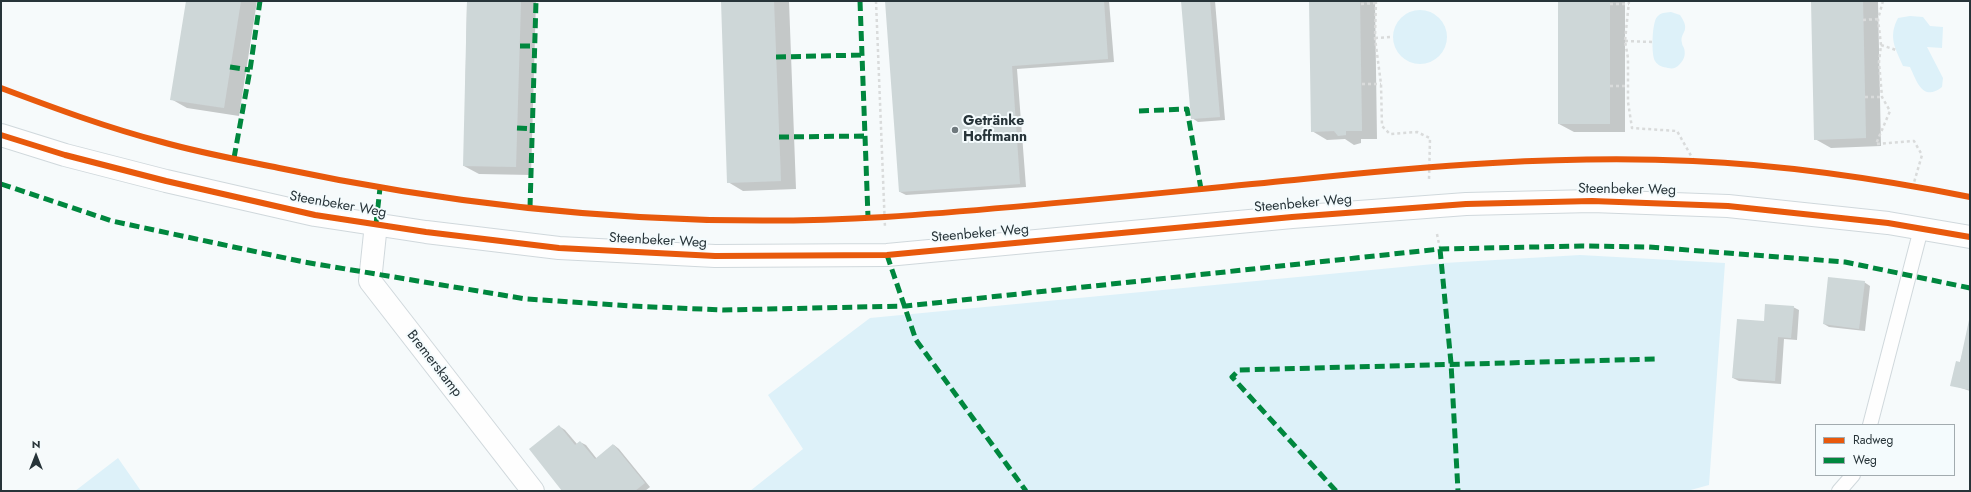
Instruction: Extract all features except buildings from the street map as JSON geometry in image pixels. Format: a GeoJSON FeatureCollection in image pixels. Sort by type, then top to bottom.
{"type":"FeatureCollection","features":[{"type":"Feature","properties":{"kind":"main road","name":"Steenbeker Weg"},"geometry":{"type":"LineString","coordinates":[[1,135],[65,155],[174,183],[315,215],[559,248],[715,256],[887,255],[1292,217],[1431,206],[1592,201],[1663,202],[1728,206],[1888,223],[1970,237]]}},
{"type":"Feature","properties":{"kind":"main road","name":"Bremerskamp"},"geometry":{"type":"LineString","coordinates":[[376,224],[370,281],[533,491]]}},
{"type":"Feature","properties":{"kind":"lane"},"geometry":{"type":"LineString","coordinates":[[1870,424],[1921,229]]}},
{"type":"Feature","properties":{"kind":"lane"},"geometry":{"type":"LineString","coordinates":[[1839,491],[1852,476]]}},
{"type":"Feature","properties":{"kind":"path"},"geometry":{"type":"LineString","coordinates":[[876,1],[887,255]]}},
{"type":"Feature","properties":{"kind":"path"},"geometry":{"type":"LineString","coordinates":[[1883,1],[1878,19],[1881,45],[1880,62],[1882,97],[1890,111],[1876,144],[1914,141],[1922,154],[1913,186]]}},
{"type":"Feature","properties":{"kind":"path"},"geometry":{"type":"LineString","coordinates":[[1360,4],[1376,2],[1375,38],[1381,84],[1382,126],[1390,134],[1417,132],[1430,138],[1428,166],[1431,206]]}},
{"type":"Feature","properties":{"kind":"path"},"geometry":{"type":"LineString","coordinates":[[1610,4],[1629,2],[1625,41],[1628,58],[1628,102],[1632,128],[1677,131],[1694,161]]}},
{"type":"Feature","properties":{"kind":"path"},"geometry":{"type":"LineString","coordinates":[[1863,20],[1878,19]]}},
{"type":"Feature","properties":{"kind":"path"},"geometry":{"type":"LineString","coordinates":[[1375,38],[1392,37]]}},
{"type":"Feature","properties":{"kind":"path"},"geometry":{"type":"LineString","coordinates":[[1625,41],[1653,42]]}},
{"type":"Feature","properties":{"kind":"path"},"geometry":{"type":"LineString","coordinates":[[1881,45],[1896,50]]}},
{"type":"Feature","properties":{"kind":"path"},"geometry":{"type":"LineString","coordinates":[[1362,84],[1381,84]]}},
{"type":"Feature","properties":{"kind":"path"},"geometry":{"type":"LineString","coordinates":[[1610,86],[1628,86]]}},
{"type":"Feature","properties":{"kind":"path"},"geometry":{"type":"LineString","coordinates":[[1866,97],[1882,97]]}},
{"type":"Feature","properties":{"kind":"shaded area"},"geometry":{"type":"Polygon","coordinates":[[[1415,10],[1425,10],[1439,18],[1445,27],[1447,37],[1445,47],[1439,56],[1425,64],[1415,64],[1405,59],[1398,52],[1393,42],[1393,32],[1398,22],[1405,15],[1415,10]]]}},
{"type":"Feature","properties":{"kind":"shaded area"},"geometry":{"type":"Polygon","coordinates":[[[1671,12],[1680,15],[1685,25],[1682,36],[1682,44],[1685,51],[1684,57],[1678,66],[1674,68],[1662,67],[1656,63],[1653,46],[1655,20],[1660,14],[1671,12]]]}},
{"type":"Feature","properties":{"kind":"shaded area"},"geometry":{"type":"Polygon","coordinates":[[[1910,16],[1923,17],[1930,26],[1943,27],[1942,48],[1927,47],[1943,78],[1942,87],[1935,91],[1925,91],[1918,84],[1910,67],[1903,66],[1895,48],[1893,31],[1898,18],[1910,16]]]}},
{"type":"Feature","properties":{"kind":"shaded area"},"geometry":{"type":"Polygon","coordinates":[[[1580,255],[1725,263],[1709,485],[1687,491],[750,491],[803,449],[768,395],[870,318],[1444,263],[1580,255]]]}},
{"type":"Feature","properties":{"kind":"shaded area"},"geometry":{"type":"Polygon","coordinates":[[[118,458],[141,491],[75,491],[118,458]]]}},
{"type":"Feature","properties":{"kind":"marked path"},"geometry":{"type":"LineString","coordinates":[[234,158],[250,70],[260,1]]}},
{"type":"Feature","properties":{"kind":"marked path"},"geometry":{"type":"LineString","coordinates":[[530,208],[536,1]]}},
{"type":"Feature","properties":{"kind":"marked path"},"geometry":{"type":"LineString","coordinates":[[860,1],[868,217]]}},
{"type":"Feature","properties":{"kind":"marked path"},"geometry":{"type":"LineString","coordinates":[[520,46],[535,46]]}},
{"type":"Feature","properties":{"kind":"marked path"},"geometry":{"type":"LineString","coordinates":[[776,57],[863,55]]}},
{"type":"Feature","properties":{"kind":"marked path"},"geometry":{"type":"LineString","coordinates":[[230,67],[250,70]]}},
{"type":"Feature","properties":{"kind":"marked path"},"geometry":{"type":"LineString","coordinates":[[1139,111],[1187,109],[1201,189]]}},
{"type":"Feature","properties":{"kind":"marked path"},"geometry":{"type":"LineString","coordinates":[[517,128],[534,129]]}},
{"type":"Feature","properties":{"kind":"marked path"},"geometry":{"type":"LineString","coordinates":[[779,137],[866,136]]}},
{"type":"Feature","properties":{"kind":"marked path"},"geometry":{"type":"LineString","coordinates":[[1,184],[112,221],[304,262],[526,299],[631,306],[723,310],[906,306],[1440,249],[1582,246],[1648,247],[1845,262],[1970,288]]}},
{"type":"Feature","properties":{"kind":"marked path"},"geometry":{"type":"LineString","coordinates":[[376,224],[380,188]]}},
{"type":"Feature","properties":{"kind":"marked path"},"geometry":{"type":"LineString","coordinates":[[1440,249],[1451,363],[1458,491]]}},
{"type":"Feature","properties":{"kind":"marked path"},"geometry":{"type":"LineString","coordinates":[[887,255],[916,340],[1026,491]]}},
{"type":"Feature","properties":{"kind":"marked path"},"geometry":{"type":"LineString","coordinates":[[1336,491],[1232,377],[1239,370],[1657,359]]}},
{"type":"Feature","properties":{"kind":"cycle path"},"geometry":{"type":"LineString","coordinates":[[1,88],[81,117],[177,146],[354,183],[504,205],[580,213],[657,218],[809,220],[885,217],[1039,205],[1393,170],[1493,163],[1593,159],[1693,161],[1797,169],[1902,184],[1970,197]]}},
{"type":"Feature","properties":{"kind":"cycle path"},"geometry":{"type":"LineString","coordinates":[[1,135],[65,155],[166,181],[315,215],[426,232],[559,248],[715,256],[887,255],[1292,217],[1466,204],[1592,201],[1728,206],[1888,223],[1970,237]]}},
{"type":"Feature","properties":{"kind":"place","name":"Getränke Hoffmann"},"geometry":{"type":"Point","coordinates":[955,130]}}]}
